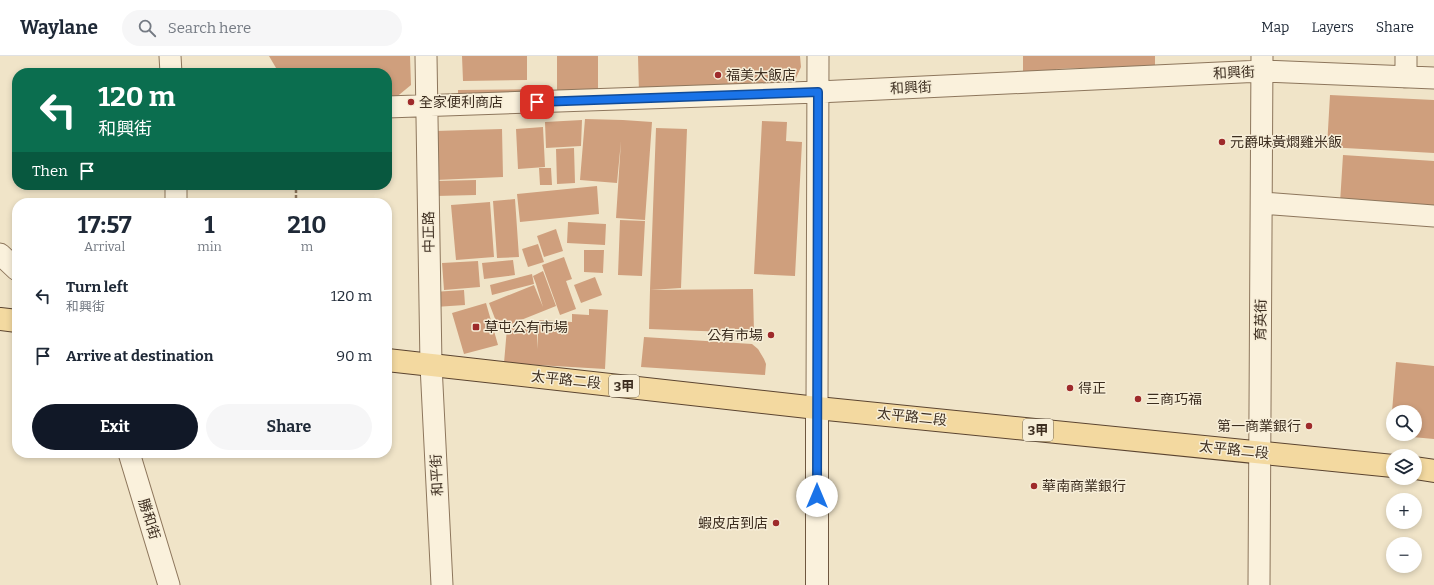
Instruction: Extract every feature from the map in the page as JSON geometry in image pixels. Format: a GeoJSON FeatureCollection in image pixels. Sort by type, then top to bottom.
{"type":"FeatureCollection","features":[{"type":"Feature","properties":{"kind":"main road"},"geometry":{"type":"LineString","coordinates":[[0,319],[12,320]]}},
{"type":"Feature","properties":{"kind":"main road","name":"3甲"},"geometry":{"type":"LineString","coordinates":[[392,360],[431,364]]}},
{"type":"Feature","properties":{"kind":"main road","name":"太平路二段"},"geometry":{"type":"LineString","coordinates":[[431,364],[817,408],[1386,465]]}},
{"type":"Feature","properties":{"kind":"main road"},"geometry":{"type":"LineString","coordinates":[[817,408],[817,585]]}},
{"type":"Feature","properties":{"kind":"main road"},"geometry":{"type":"LineString","coordinates":[[1422,469],[1434,471]]}},
{"type":"Feature","properties":{"kind":"street"},"geometry":{"type":"LineString","coordinates":[[170,56],[171,68]]}},
{"type":"Feature","properties":{"kind":"street","name":"中正路"},"geometry":{"type":"LineString","coordinates":[[426,56],[431,364]]}},
{"type":"Feature","properties":{"kind":"street"},"geometry":{"type":"LineString","coordinates":[[817,408],[818,56]]}},
{"type":"Feature","properties":{"kind":"street"},"geometry":{"type":"LineString","coordinates":[[1406,56],[1406,77]]}},
{"type":"Feature","properties":{"kind":"street","name":"和興街"},"geometry":{"type":"LineString","coordinates":[[392,107],[818,92],[1262,64],[1406,77],[1434,78]]}},
{"type":"Feature","properties":{"kind":"street","name":"育英街"},"geometry":{"type":"LineString","coordinates":[[1259,585],[1262,64]]}},
{"type":"Feature","properties":{"kind":"street"},"geometry":{"type":"LineString","coordinates":[[1262,203],[1434,216]]}},
{"type":"Feature","properties":{"kind":"street"},"geometry":{"type":"LineString","coordinates":[[0,254],[12,265]]}},
{"type":"Feature","properties":{"kind":"street","name":"和平街"},"geometry":{"type":"LineString","coordinates":[[431,364],[442,585]]}},
{"type":"Feature","properties":{"kind":"street","name":"勝和街"},"geometry":{"type":"LineString","coordinates":[[131,458],[169,585]]}},
{"type":"Feature","properties":{"kind":"building"},"geometry":{"type":"Polygon","coordinates":[[[269,56],[410,56],[411,85],[392,99],[392,68],[276,68],[269,56]]]}},
{"type":"Feature","properties":{"kind":"building"},"geometry":{"type":"Polygon","coordinates":[[[462,56],[527,56],[527,80],[463,81],[462,56]]]}},
{"type":"Feature","properties":{"kind":"building"},"geometry":{"type":"Polygon","coordinates":[[[557,56],[598,56],[598,91],[557,91],[557,56]]]}},
{"type":"Feature","properties":{"kind":"building","name":"福美大飯店"},"geometry":{"type":"Polygon","coordinates":[[[638,56],[800,56],[801,67],[796,78],[790,83],[639,93],[638,56]]]}},
{"type":"Feature","properties":{"kind":"building"},"geometry":{"type":"Polygon","coordinates":[[[1023,56],[1155,56],[1155,70],[1145,70],[1141,66],[1056,69],[1056,72],[1023,72],[1023,56]]]}},
{"type":"Feature","properties":{"kind":"building"},"geometry":{"type":"Polygon","coordinates":[[[543,89],[543,100],[458,101],[458,90],[543,89]]]}},
{"type":"Feature","properties":{"kind":"building"},"geometry":{"type":"Polygon","coordinates":[[[1330,95],[1434,100],[1434,153],[1327,147],[1330,95]]]}},
{"type":"Feature","properties":{"kind":"building"},"geometry":{"type":"Polygon","coordinates":[[[585,119],[652,122],[645,220],[616,218],[621,141],[617,183],[580,180],[585,119]]]}},
{"type":"Feature","properties":{"kind":"building"},"geometry":{"type":"Polygon","coordinates":[[[582,120],[581,146],[546,148],[545,122],[582,120]]]}},
{"type":"Feature","properties":{"kind":"building"},"geometry":{"type":"Polygon","coordinates":[[[762,121],[787,122],[786,141],[802,142],[795,276],[754,274],[762,121]]]}},
{"type":"Feature","properties":{"kind":"building"},"geometry":{"type":"Polygon","coordinates":[[[543,127],[545,167],[518,169],[516,129],[543,127]]]}},
{"type":"Feature","properties":{"kind":"building"},"geometry":{"type":"Polygon","coordinates":[[[656,128],[687,129],[681,288],[650,290],[656,128]]]}},
{"type":"Feature","properties":{"kind":"building"},"geometry":{"type":"Polygon","coordinates":[[[502,129],[503,177],[436,180],[435,131],[502,129]]]}},
{"type":"Feature","properties":{"kind":"building"},"geometry":{"type":"Polygon","coordinates":[[[574,148],[575,183],[557,184],[556,149],[574,148]]]}},
{"type":"Feature","properties":{"kind":"building"},"geometry":{"type":"Polygon","coordinates":[[[1343,155],[1434,161],[1434,209],[1340,203],[1343,155]]]}},
{"type":"Feature","properties":{"kind":"building"},"geometry":{"type":"Polygon","coordinates":[[[539,168],[551,168],[552,185],[540,185],[539,168]]]}},
{"type":"Feature","properties":{"kind":"building"},"geometry":{"type":"Polygon","coordinates":[[[476,180],[476,195],[436,196],[435,181],[476,180]]]}},
{"type":"Feature","properties":{"kind":"building"},"geometry":{"type":"Polygon","coordinates":[[[597,186],[599,214],[520,222],[517,194],[597,186]]]}},
{"type":"Feature","properties":{"kind":"building"},"geometry":{"type":"Polygon","coordinates":[[[515,199],[519,257],[497,258],[493,201],[515,199]]]}},
{"type":"Feature","properties":{"kind":"building"},"geometry":{"type":"Polygon","coordinates":[[[490,202],[494,257],[456,260],[451,205],[490,202]]]}},
{"type":"Feature","properties":{"kind":"building"},"geometry":{"type":"Polygon","coordinates":[[[620,220],[645,221],[642,276],[618,275],[620,220]]]}},
{"type":"Feature","properties":{"kind":"building"},"geometry":{"type":"Polygon","coordinates":[[[568,222],[606,224],[605,245],[567,243],[568,222]]]}},
{"type":"Feature","properties":{"kind":"building"},"geometry":{"type":"Polygon","coordinates":[[[556,229],[563,251],[544,257],[537,236],[556,229]]]}},
{"type":"Feature","properties":{"kind":"building"},"geometry":{"type":"Polygon","coordinates":[[[538,244],[544,262],[528,267],[522,249],[538,244]]]}},
{"type":"Feature","properties":{"kind":"building"},"geometry":{"type":"Polygon","coordinates":[[[584,250],[604,250],[603,273],[584,272],[584,250]]]}},
{"type":"Feature","properties":{"kind":"building"},"geometry":{"type":"Polygon","coordinates":[[[564,257],[572,279],[566,281],[576,309],[560,315],[542,265],[564,257]]]}},
{"type":"Feature","properties":{"kind":"building"},"geometry":{"type":"Polygon","coordinates":[[[513,260],[515,275],[484,279],[482,263],[513,260]]]}},
{"type":"Feature","properties":{"kind":"building"},"geometry":{"type":"Polygon","coordinates":[[[478,261],[480,287],[444,290],[442,263],[478,261]]]}},
{"type":"Feature","properties":{"kind":"building"},"geometry":{"type":"Polygon","coordinates":[[[543,271],[556,306],[499,329],[489,303],[534,285],[543,307],[533,276],[543,271]]]}},
{"type":"Feature","properties":{"kind":"building"},"geometry":{"type":"Polygon","coordinates":[[[532,274],[534,284],[492,295],[490,285],[532,274]]]}},
{"type":"Feature","properties":{"kind":"building"},"geometry":{"type":"Polygon","coordinates":[[[595,277],[602,295],[581,303],[574,285],[595,277]]]}},
{"type":"Feature","properties":{"kind":"building"},"geometry":{"type":"Polygon","coordinates":[[[753,289],[754,333],[649,329],[650,290],[753,289]]]}},
{"type":"Feature","properties":{"kind":"building"},"geometry":{"type":"Polygon","coordinates":[[[464,290],[465,305],[435,307],[433,292],[464,290]]]}},
{"type":"Feature","properties":{"kind":"building"},"geometry":{"type":"Polygon","coordinates":[[[486,303],[498,345],[464,354],[452,313],[486,303]]]}},
{"type":"Feature","properties":{"kind":"building"},"geometry":{"type":"Polygon","coordinates":[[[589,309],[608,310],[605,369],[504,363],[507,328],[537,329],[537,349],[539,320],[572,322],[572,314],[589,315],[589,309]]]}},
{"type":"Feature","properties":{"kind":"building"},"geometry":{"type":"Polygon","coordinates":[[[644,337],[752,344],[758,349],[764,359],[766,364],[765,375],[641,367],[644,337]]]}},
{"type":"Feature","properties":{"kind":"building"},"geometry":{"type":"Polygon","coordinates":[[[1396,362],[1434,366],[1434,439],[1422,438],[1422,405],[1393,405],[1396,362]]]}},
{"type":"Feature","properties":{"kind":"place","name":"福美大飯店"},"geometry":{"type":"Point","coordinates":[718,75]}},
{"type":"Feature","properties":{"kind":"place","name":"全家便利商店"},"geometry":{"type":"Point","coordinates":[411,102]}},
{"type":"Feature","properties":{"kind":"place","name":"元爵味黃燜雞米飯"},"geometry":{"type":"Point","coordinates":[1222,142]}},
{"type":"Feature","properties":{"kind":"place","name":"草屯公有市場"},"geometry":{"type":"Point","coordinates":[476,327]}},
{"type":"Feature","properties":{"kind":"place","name":"公有市場"},"geometry":{"type":"Point","coordinates":[771,335]}},
{"type":"Feature","properties":{"kind":"place","name":"得正"},"geometry":{"type":"Point","coordinates":[1070,388]}},
{"type":"Feature","properties":{"kind":"place","name":"三商巧福"},"geometry":{"type":"Point","coordinates":[1138,399]}},
{"type":"Feature","properties":{"kind":"place","name":"第一商業銀行"},"geometry":{"type":"Point","coordinates":[1309,426]}},
{"type":"Feature","properties":{"kind":"place","name":"華南商業銀行"},"geometry":{"type":"Point","coordinates":[1034,486]}},
{"type":"Feature","properties":{"kind":"place","name":"蝦皮店到店"},"geometry":{"type":"Point","coordinates":[776,523]}},
{"type":"Feature","properties":{"kind":"route"},"geometry":{"type":"LineString","coordinates":[[537,102],[818,92],[817,496]]}}]}
